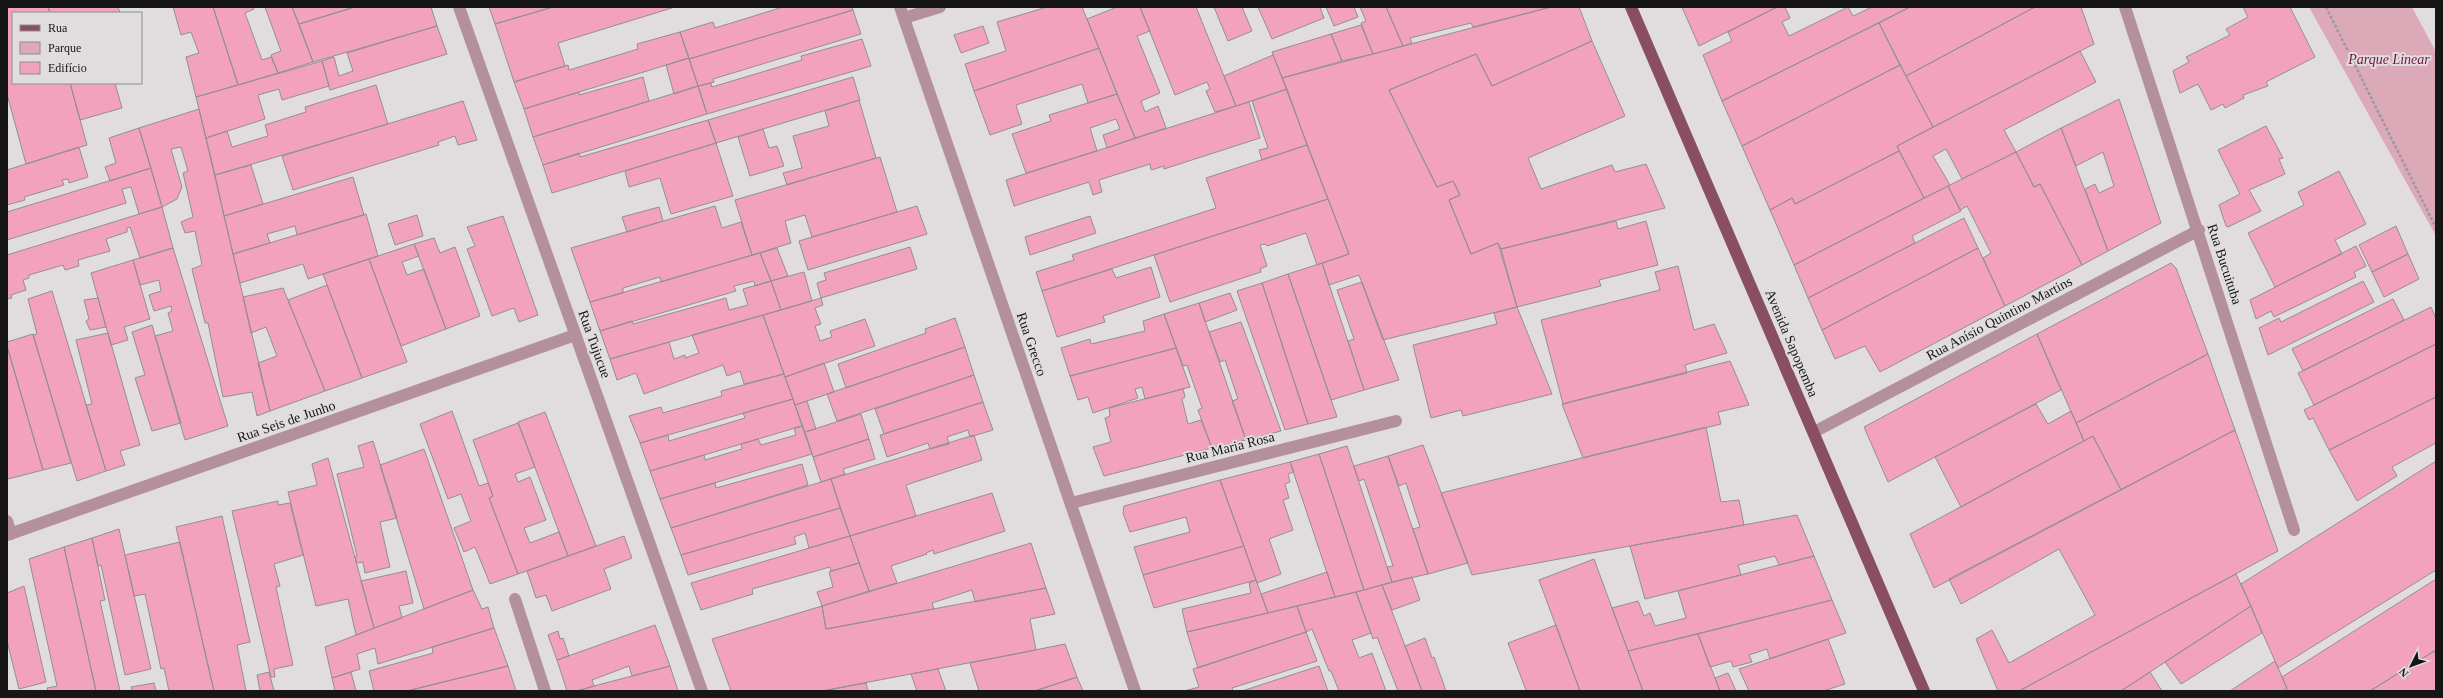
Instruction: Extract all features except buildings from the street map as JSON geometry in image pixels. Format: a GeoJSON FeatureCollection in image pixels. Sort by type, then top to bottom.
{"type":"FeatureCollection","features":[{"type":"Feature","properties":{"kind":"main road","name":"Avenida Sapopemba"},"geometry":{"type":"LineString","coordinates":[[1631,7],[1924,691]]}},
{"type":"Feature","properties":{"kind":"street","name":"Rua Tujucue"},"geometry":{"type":"LineString","coordinates":[[459,7],[702,691]]}},
{"type":"Feature","properties":{"kind":"street"},"geometry":{"type":"LineString","coordinates":[[902,12],[940,7]]}},
{"type":"Feature","properties":{"kind":"street","name":"Rua Bucuituba"},"geometry":{"type":"LineString","coordinates":[[2125,7],[2199,230],[2294,530]]}},
{"type":"Feature","properties":{"kind":"street","name":"Rua Grecco"},"geometry":{"type":"LineString","coordinates":[[902,12],[1135,691]]}},
{"type":"Feature","properties":{"kind":"street","name":"Rua Anísio Quintino Martins"},"geometry":{"type":"LineString","coordinates":[[1814,432],[2199,230]]}},
{"type":"Feature","properties":{"kind":"street","name":"Rua Seis de Junho"},"geometry":{"type":"LineString","coordinates":[[9,535],[575,335]]}},
{"type":"Feature","properties":{"kind":"street","name":"Rua Maria Rosa"},"geometry":{"type":"LineString","coordinates":[[1071,503],[1396,421]]}},
{"type":"Feature","properties":{"kind":"street"},"geometry":{"type":"LineString","coordinates":[[7,521],[9,535]]}},
{"type":"Feature","properties":{"kind":"street"},"geometry":{"type":"LineString","coordinates":[[515,599],[545,691]]}},
{"type":"Feature","properties":{"kind":"path"},"geometry":{"type":"LineString","coordinates":[[2326,7],[2436,228]]}},
{"type":"Feature","properties":{"kind":"green space","name":"Parque Linear"},"geometry":{"type":"Polygon","coordinates":[[[2309,7],[2412,7],[2436,52],[2436,236],[2309,7]]]}}]}
